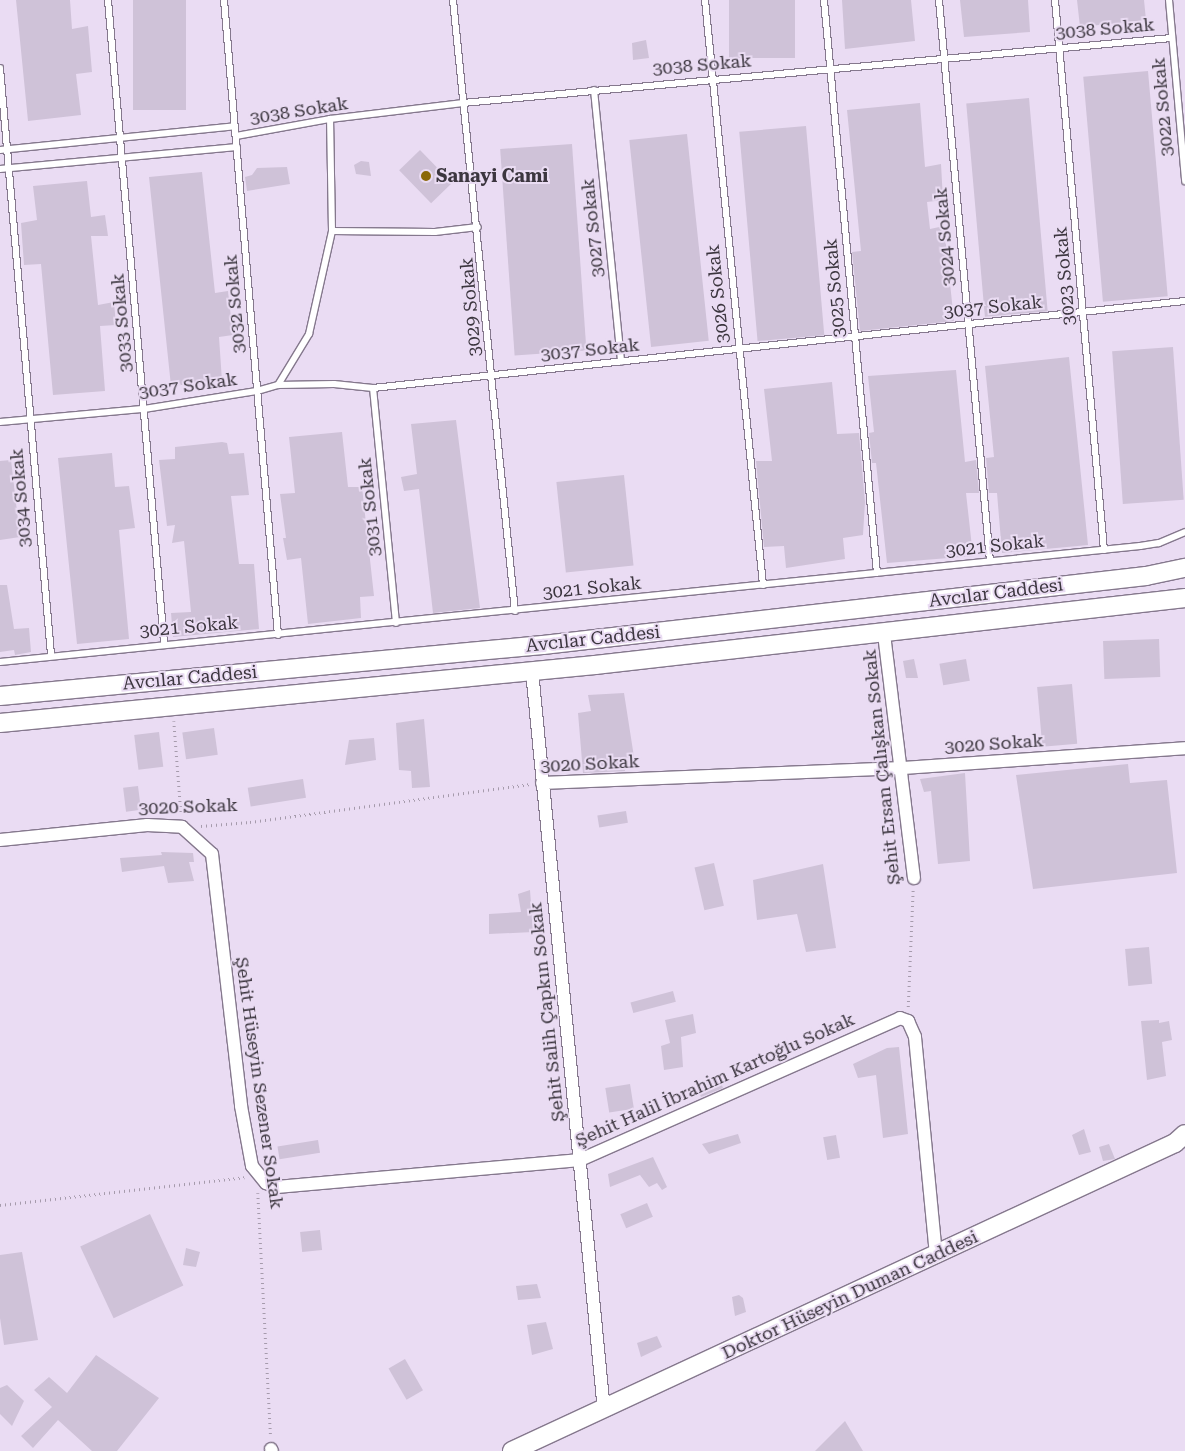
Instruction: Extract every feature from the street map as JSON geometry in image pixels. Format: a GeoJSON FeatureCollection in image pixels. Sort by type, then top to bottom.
{"type":"FeatureCollection","features":[{"type":"Feature","properties":{"kind":"main road","name":"Avcılar Caddesi"},"geometry":{"type":"LineString","coordinates":[[0,696],[543,645],[1146,576],[1185,568]]}},
{"type":"Feature","properties":{"kind":"main road","name":"Avcılar Caddesi"},"geometry":{"type":"LineString","coordinates":[[0,723],[532,671],[884,634],[1185,598]]}},
{"type":"Feature","properties":{"kind":"main road","name":"Doktor Hüseyin Duman Caddesi"},"geometry":{"type":"LineString","coordinates":[[512,1451],[604,1410],[1174,1143],[1185,1134]]}},
{"type":"Feature","properties":{"kind":"street","name":"Şehit Ersan Çalışkan Sokak"},"geometry":{"type":"LineString","coordinates":[[884,634],[902,768],[914,878]]}},
{"type":"Feature","properties":{"kind":"street","name":"Şehit Salih Çapkın Sokak"},"geometry":{"type":"LineString","coordinates":[[532,671],[604,1410]]}},
{"type":"Feature","properties":{"kind":"street","name":"3020 Sokak"},"geometry":{"type":"LineString","coordinates":[[542,782],[902,768],[1185,748]]}},
{"type":"Feature","properties":{"kind":"street","name":"3020 Sokak"},"geometry":{"type":"LineString","coordinates":[[0,840],[146,825],[182,827]]}},
{"type":"Feature","properties":{"kind":"street","name":"Şehit Hüseyin Sezener Sokak"},"geometry":{"type":"LineString","coordinates":[[182,827],[201,841],[212,854],[240,1106],[252,1166],[258,1176]]}},
{"type":"Feature","properties":{"kind":"street","name":"Şehit Halil İbrahim Kartoğlu Sokak"},"geometry":{"type":"LineString","coordinates":[[258,1176],[266,1184],[277,1187],[580,1160],[890,1021],[908,1021]]}},
{"type":"Feature","properties":{"kind":"street"},"geometry":{"type":"LineString","coordinates":[[908,1021],[915,1037],[936,1254]]}},
{"type":"Feature","properties":{"kind":"lane","name":"3033 Sokak"},"geometry":{"type":"LineString","coordinates":[[108,0],[164,643]]}},
{"type":"Feature","properties":{"kind":"lane","name":"3032 Sokak"},"geometry":{"type":"LineString","coordinates":[[224,0],[278,635]]}},
{"type":"Feature","properties":{"kind":"lane","name":"3029 Sokak"},"geometry":{"type":"LineString","coordinates":[[453,0],[478,227],[515,611]]}},
{"type":"Feature","properties":{"kind":"lane","name":"3026 Sokak"},"geometry":{"type":"LineString","coordinates":[[705,0],[711,79],[763,585]]}},
{"type":"Feature","properties":{"kind":"lane","name":"3025 Sokak"},"geometry":{"type":"LineString","coordinates":[[824,0],[877,573]]}},
{"type":"Feature","properties":{"kind":"lane","name":"3024 Sokak"},"geometry":{"type":"LineString","coordinates":[[939,0],[990,561]]}},
{"type":"Feature","properties":{"kind":"lane","name":"3023 Sokak"},"geometry":{"type":"LineString","coordinates":[[1056,0],[1104,550]]}},
{"type":"Feature","properties":{"kind":"lane","name":"3022 Sokak"},"geometry":{"type":"LineString","coordinates":[[1169,0],[1185,181]]}},
{"type":"Feature","properties":{"kind":"lane","name":"3038 Sokak"},"geometry":{"type":"LineString","coordinates":[[236,136],[330,119],[463,103],[1172,38]]}},
{"type":"Feature","properties":{"kind":"lane","name":"3034 Sokak"},"geometry":{"type":"LineString","coordinates":[[0,68],[10,168],[28,419],[51,655]]}},
{"type":"Feature","properties":{"kind":"lane","name":"3027 Sokak"},"geometry":{"type":"LineString","coordinates":[[594,90],[621,362]]}},
{"type":"Feature","properties":{"kind":"lane"},"geometry":{"type":"LineString","coordinates":[[278,385],[309,334],[332,231],[330,119]]}},
{"type":"Feature","properties":{"kind":"lane","name":"3038 Sokak"},"geometry":{"type":"LineString","coordinates":[[0,150],[235,126]]}},
{"type":"Feature","properties":{"kind":"lane","name":"3038 Sokak"},"geometry":{"type":"LineString","coordinates":[[0,169],[237,147]]}},
{"type":"Feature","properties":{"kind":"lane"},"geometry":{"type":"LineString","coordinates":[[332,231],[435,232],[478,227]]}},
{"type":"Feature","properties":{"kind":"lane","name":"3037 Sokak"},"geometry":{"type":"LineString","coordinates":[[0,422],[144,408],[257,391],[278,385],[334,384],[373,388],[1185,301]]}},
{"type":"Feature","properties":{"kind":"lane","name":"3031 Sokak"},"geometry":{"type":"LineString","coordinates":[[373,388],[396,623]]}},
{"type":"Feature","properties":{"kind":"lane","name":"3021 Sokak"},"geometry":{"type":"LineString","coordinates":[[0,662],[164,643],[278,635],[1104,550],[1159,543],[1185,532]]}},
{"type":"Feature","properties":{"kind":"path"},"geometry":{"type":"LineString","coordinates":[[173,705],[182,827]]}},
{"type":"Feature","properties":{"kind":"path","name":"3020 Sokak"},"geometry":{"type":"LineString","coordinates":[[182,827],[250,822],[542,782]]}},
{"type":"Feature","properties":{"kind":"path","name":"Şehit Ersan Çalışkan Sokak"},"geometry":{"type":"LineString","coordinates":[[908,1021],[914,878]]}},
{"type":"Feature","properties":{"kind":"path"},"geometry":{"type":"LineString","coordinates":[[0,1205],[258,1176]]}},
{"type":"Feature","properties":{"kind":"path","name":"Şehit Hüseyin Sezener Sokak"},"geometry":{"type":"LineString","coordinates":[[258,1176],[271,1450]]}},
{"type":"Feature","properties":{"kind":"building"},"geometry":{"type":"Polygon","coordinates":[[[16,0],[70,0],[72,29],[88,26],[92,72],[76,74],[81,115],[28,121],[16,0]]]}},
{"type":"Feature","properties":{"kind":"building"},"geometry":{"type":"Polygon","coordinates":[[[133,0],[186,0],[186,110],[133,110],[133,0]]]}},
{"type":"Feature","properties":{"kind":"building"},"geometry":{"type":"Polygon","coordinates":[[[729,0],[795,0],[795,58],[729,58],[729,0]]]}},
{"type":"Feature","properties":{"kind":"building"},"geometry":{"type":"Polygon","coordinates":[[[842,0],[911,0],[915,41],[845,49],[842,0]]]}},
{"type":"Feature","properties":{"kind":"building"},"geometry":{"type":"Polygon","coordinates":[[[960,0],[1028,0],[1030,32],[964,37],[960,0]]]}},
{"type":"Feature","properties":{"kind":"building"},"geometry":{"type":"Polygon","coordinates":[[[1077,0],[1144,0],[1146,20],[1080,27],[1077,0]]]}},
{"type":"Feature","properties":{"kind":"building"},"geometry":{"type":"Polygon","coordinates":[[[646,40],[649,58],[633,60],[632,43],[646,40]]]}},
{"type":"Feature","properties":{"kind":"building"},"geometry":{"type":"Polygon","coordinates":[[[1148,71],[1168,296],[1103,302],[1083,77],[1148,71]]]}},
{"type":"Feature","properties":{"kind":"building"},"geometry":{"type":"Polygon","coordinates":[[[1029,98],[1048,311],[985,317],[966,103],[1029,98]]]}},
{"type":"Feature","properties":{"kind":"building"},"geometry":{"type":"Polygon","coordinates":[[[920,103],[925,167],[941,164],[943,200],[927,202],[930,229],[944,226],[954,321],[860,331],[852,252],[861,251],[847,110],[920,103]]]}},
{"type":"Feature","properties":{"kind":"building"},"geometry":{"type":"Polygon","coordinates":[[[806,126],[824,335],[758,341],[739,132],[806,126]]]}},
{"type":"Feature","properties":{"kind":"building"},"geometry":{"type":"Polygon","coordinates":[[[687,134],[709,341],[651,347],[629,140],[687,134]]]}},
{"type":"Feature","properties":{"kind":"building"},"geometry":{"type":"Polygon","coordinates":[[[572,144],[586,350],[515,356],[500,149],[572,144]]]}},
{"type":"Feature","properties":{"kind":"building","name":"Sanayi Cami"},"geometry":{"type":"Polygon","coordinates":[[[420,150],[452,183],[431,203],[399,170],[420,150]]]}},
{"type":"Feature","properties":{"kind":"building"},"geometry":{"type":"Polygon","coordinates":[[[361,161],[369,162],[371,176],[356,174],[354,165],[361,161]]]}},
{"type":"Feature","properties":{"kind":"building"},"geometry":{"type":"Polygon","coordinates":[[[287,167],[290,184],[247,191],[245,177],[252,175],[257,168],[287,167]]]}},
{"type":"Feature","properties":{"kind":"building"},"geometry":{"type":"Polygon","coordinates":[[[202,172],[215,293],[228,291],[233,335],[219,337],[222,381],[171,386],[149,177],[202,172]]]}},
{"type":"Feature","properties":{"kind":"building"},"geometry":{"type":"Polygon","coordinates":[[[87,181],[91,217],[105,215],[108,236],[91,236],[98,305],[114,302],[116,325],[100,326],[105,391],[53,395],[41,264],[24,265],[21,223],[37,220],[33,186],[87,181]]]}},
{"type":"Feature","properties":{"kind":"building"},"geometry":{"type":"Polygon","coordinates":[[[1173,347],[1184,500],[1123,504],[1112,351],[1173,347]]]}},
{"type":"Feature","properties":{"kind":"building"},"geometry":{"type":"Polygon","coordinates":[[[1069,357],[1088,545],[1002,553],[997,493],[989,493],[986,458],[994,457],[985,366],[1069,357]]]}},
{"type":"Feature","properties":{"kind":"building"},"geometry":{"type":"Polygon","coordinates":[[[956,370],[965,462],[976,460],[979,493],[966,493],[973,556],[887,563],[876,463],[872,463],[869,433],[874,432],[868,376],[956,370]]]}},
{"type":"Feature","properties":{"kind":"building"},"geometry":{"type":"Polygon","coordinates":[[[832,382],[837,434],[859,433],[865,502],[863,535],[843,538],[845,559],[786,568],[784,546],[764,547],[756,461],[772,461],[764,389],[832,382]]]}},
{"type":"Feature","properties":{"kind":"building"},"geometry":{"type":"Polygon","coordinates":[[[456,420],[480,608],[433,613],[419,489],[404,491],[401,477],[417,474],[411,424],[456,420]]]}},
{"type":"Feature","properties":{"kind":"building"},"geometry":{"type":"Polygon","coordinates":[[[342,432],[348,487],[362,487],[374,596],[360,597],[361,618],[308,624],[301,558],[287,560],[283,538],[286,538],[280,494],[295,493],[289,437],[342,432]]]}},
{"type":"Feature","properties":{"kind":"building"},"geometry":{"type":"Polygon","coordinates":[[[227,443],[229,454],[244,453],[249,495],[231,496],[239,564],[254,564],[259,629],[173,637],[171,613],[191,612],[184,541],[172,543],[175,525],[167,526],[159,460],[175,459],[175,447],[227,443]]]}},
{"type":"Feature","properties":{"kind":"building"},"geometry":{"type":"Polygon","coordinates":[[[112,453],[115,487],[129,486],[135,528],[119,530],[129,639],[77,644],[58,458],[112,453]]]}},
{"type":"Feature","properties":{"kind":"building"},"geometry":{"type":"Polygon","coordinates":[[[11,460],[20,537],[0,540],[0,461],[11,460]]]}},
{"type":"Feature","properties":{"kind":"building"},"geometry":{"type":"Polygon","coordinates":[[[624,475],[634,566],[566,573],[556,482],[624,475]]]}},
{"type":"Feature","properties":{"kind":"building"},"geometry":{"type":"Polygon","coordinates":[[[0,585],[7,585],[14,629],[29,628],[31,652],[15,655],[14,650],[0,652],[0,585]]]}},
{"type":"Feature","properties":{"kind":"building"},"geometry":{"type":"Polygon","coordinates":[[[1159,639],[1160,677],[1104,679],[1103,641],[1159,639]]]}},
{"type":"Feature","properties":{"kind":"building"},"geometry":{"type":"Polygon","coordinates":[[[914,659],[918,678],[906,678],[903,661],[914,659]]]}},
{"type":"Feature","properties":{"kind":"building"},"geometry":{"type":"Polygon","coordinates":[[[966,659],[970,681],[943,685],[939,664],[966,659]]]}},
{"type":"Feature","properties":{"kind":"building"},"geometry":{"type":"Polygon","coordinates":[[[1072,684],[1077,744],[1042,747],[1037,687],[1072,684]]]}},
{"type":"Feature","properties":{"kind":"building"},"geometry":{"type":"Polygon","coordinates":[[[624,693],[634,757],[624,758],[625,771],[583,773],[578,713],[591,711],[588,695],[624,693]]]}},
{"type":"Feature","properties":{"kind":"building"},"geometry":{"type":"Polygon","coordinates":[[[424,719],[430,787],[412,788],[411,771],[399,770],[396,723],[424,719]]]}},
{"type":"Feature","properties":{"kind":"building"},"geometry":{"type":"Polygon","coordinates":[[[214,728],[218,755],[186,759],[182,732],[214,728]]]}},
{"type":"Feature","properties":{"kind":"building"},"geometry":{"type":"Polygon","coordinates":[[[159,732],[163,767],[138,770],[134,735],[159,732]]]}},
{"type":"Feature","properties":{"kind":"building"},"geometry":{"type":"Polygon","coordinates":[[[374,738],[376,760],[345,765],[349,740],[374,738]]]}},
{"type":"Feature","properties":{"kind":"building"},"geometry":{"type":"Polygon","coordinates":[[[1128,764],[1130,783],[1167,780],[1177,873],[1033,889],[1016,775],[1128,764]]]}},
{"type":"Feature","properties":{"kind":"building"},"geometry":{"type":"Polygon","coordinates":[[[965,773],[970,861],[938,864],[931,791],[924,792],[920,779],[965,773]]]}},
{"type":"Feature","properties":{"kind":"building"},"geometry":{"type":"Polygon","coordinates":[[[303,779],[306,798],[251,807],[248,788],[303,779]]]}},
{"type":"Feature","properties":{"kind":"building"},"geometry":{"type":"Polygon","coordinates":[[[138,786],[141,810],[126,812],[123,788],[138,786]]]}},
{"type":"Feature","properties":{"kind":"building"},"geometry":{"type":"Polygon","coordinates":[[[626,811],[628,823],[599,827],[597,816],[626,811]]]}},
{"type":"Feature","properties":{"kind":"building"},"geometry":{"type":"Polygon","coordinates":[[[161,852],[193,853],[194,862],[189,862],[194,881],[168,883],[164,866],[122,872],[120,858],[162,855],[161,852]]]}},
{"type":"Feature","properties":{"kind":"building"},"geometry":{"type":"Polygon","coordinates":[[[714,863],[724,906],[704,910],[695,867],[714,863]]]}},
{"type":"Feature","properties":{"kind":"building"},"geometry":{"type":"Polygon","coordinates":[[[823,864],[836,948],[806,952],[797,914],[757,920],[753,880],[823,864]]]}},
{"type":"Feature","properties":{"kind":"building"},"geometry":{"type":"Polygon","coordinates":[[[530,890],[533,932],[489,934],[489,914],[521,912],[518,894],[530,890]]]}},
{"type":"Feature","properties":{"kind":"building"},"geometry":{"type":"Polygon","coordinates":[[[1149,947],[1152,984],[1128,986],[1125,949],[1149,947]]]}},
{"type":"Feature","properties":{"kind":"building"},"geometry":{"type":"Polygon","coordinates":[[[673,991],[676,1002],[633,1013],[630,1002],[673,991]]]}},
{"type":"Feature","properties":{"kind":"building"},"geometry":{"type":"Polygon","coordinates":[[[693,1014],[696,1033],[681,1037],[683,1067],[664,1070],[661,1046],[670,1043],[665,1020],[693,1014]]]}},
{"type":"Feature","properties":{"kind":"building"},"geometry":{"type":"Polygon","coordinates":[[[1159,1020],[1159,1023],[1169,1021],[1172,1040],[1162,1042],[1166,1076],[1147,1080],[1141,1021],[1159,1020]]]}},
{"type":"Feature","properties":{"kind":"building"},"geometry":{"type":"Polygon","coordinates":[[[899,1047],[908,1134],[883,1138],[876,1075],[858,1078],[853,1064],[887,1048],[899,1047]]]}},
{"type":"Feature","properties":{"kind":"building"},"geometry":{"type":"Polygon","coordinates":[[[720,1080],[723,1088],[701,1097],[697,1088],[720,1080]]]}},
{"type":"Feature","properties":{"kind":"building"},"geometry":{"type":"Polygon","coordinates":[[[630,1084],[634,1109],[609,1113],[605,1088],[630,1084]]]}},
{"type":"Feature","properties":{"kind":"building"},"geometry":{"type":"Polygon","coordinates":[[[1084,1129],[1091,1152],[1079,1155],[1072,1135],[1084,1129]]]}},
{"type":"Feature","properties":{"kind":"building"},"geometry":{"type":"Polygon","coordinates":[[[738,1134],[741,1143],[709,1154],[702,1144],[738,1134]]]}},
{"type":"Feature","properties":{"kind":"building"},"geometry":{"type":"Polygon","coordinates":[[[836,1135],[840,1158],[827,1160],[823,1137],[836,1135]]]}},
{"type":"Feature","properties":{"kind":"building"},"geometry":{"type":"Polygon","coordinates":[[[318,1140],[320,1153],[280,1159],[278,1146],[318,1140]]]}},
{"type":"Feature","properties":{"kind":"building"},"geometry":{"type":"Polygon","coordinates":[[[1109,1144],[1115,1159],[1103,1161],[1099,1147],[1109,1144]]]}},
{"type":"Feature","properties":{"kind":"building"},"geometry":{"type":"Polygon","coordinates":[[[653,1157],[667,1187],[662,1190],[657,1183],[649,1187],[640,1175],[610,1187],[608,1174],[653,1157]]]}},
{"type":"Feature","properties":{"kind":"building"},"geometry":{"type":"Polygon","coordinates":[[[647,1203],[653,1217],[626,1228],[620,1214],[647,1203]]]}},
{"type":"Feature","properties":{"kind":"building"},"geometry":{"type":"Polygon","coordinates":[[[150,1214],[183,1286],[114,1318],[80,1247],[150,1214]]]}},
{"type":"Feature","properties":{"kind":"building"},"geometry":{"type":"Polygon","coordinates":[[[320,1230],[322,1250],[302,1252],[300,1232],[320,1230]]]}},
{"type":"Feature","properties":{"kind":"building"},"geometry":{"type":"Polygon","coordinates":[[[186,1248],[200,1252],[196,1267],[183,1265],[186,1248]]]}},
{"type":"Feature","properties":{"kind":"building"},"geometry":{"type":"Polygon","coordinates":[[[22,1252],[38,1340],[4,1345],[0,1318],[0,1255],[22,1252]]]}},
{"type":"Feature","properties":{"kind":"building"},"geometry":{"type":"Polygon","coordinates":[[[537,1284],[541,1298],[518,1300],[516,1286],[537,1284]]]}},
{"type":"Feature","properties":{"kind":"building"},"geometry":{"type":"Polygon","coordinates":[[[739,1295],[743,1298],[746,1312],[735,1316],[732,1297],[739,1295]]]}},
{"type":"Feature","properties":{"kind":"building"},"geometry":{"type":"Polygon","coordinates":[[[546,1322],[553,1349],[532,1355],[527,1325],[546,1322]]]}},
{"type":"Feature","properties":{"kind":"building"},"geometry":{"type":"Polygon","coordinates":[[[657,1336],[662,1347],[641,1357],[637,1343],[657,1336]]]}},
{"type":"Feature","properties":{"kind":"building"},"geometry":{"type":"Polygon","coordinates":[[[96,1355],[159,1398],[117,1451],[92,1451],[58,1420],[33,1448],[21,1436],[52,1407],[34,1390],[49,1377],[67,1393],[96,1355]]]}},
{"type":"Feature","properties":{"kind":"building"},"geometry":{"type":"Polygon","coordinates":[[[405,1359],[423,1390],[407,1400],[389,1368],[405,1359]]]}},
{"type":"Feature","properties":{"kind":"building"},"geometry":{"type":"Polygon","coordinates":[[[7,1385],[24,1401],[12,1426],[0,1414],[0,1388],[7,1385]]]}},
{"type":"Feature","properties":{"kind":"building"},"geometry":{"type":"Polygon","coordinates":[[[845,1421],[863,1451],[815,1451],[845,1421]]]}},
{"type":"Feature","properties":{"kind":"place","name":"Sanayi Cami"},"geometry":{"type":"Point","coordinates":[426,176]}}]}
